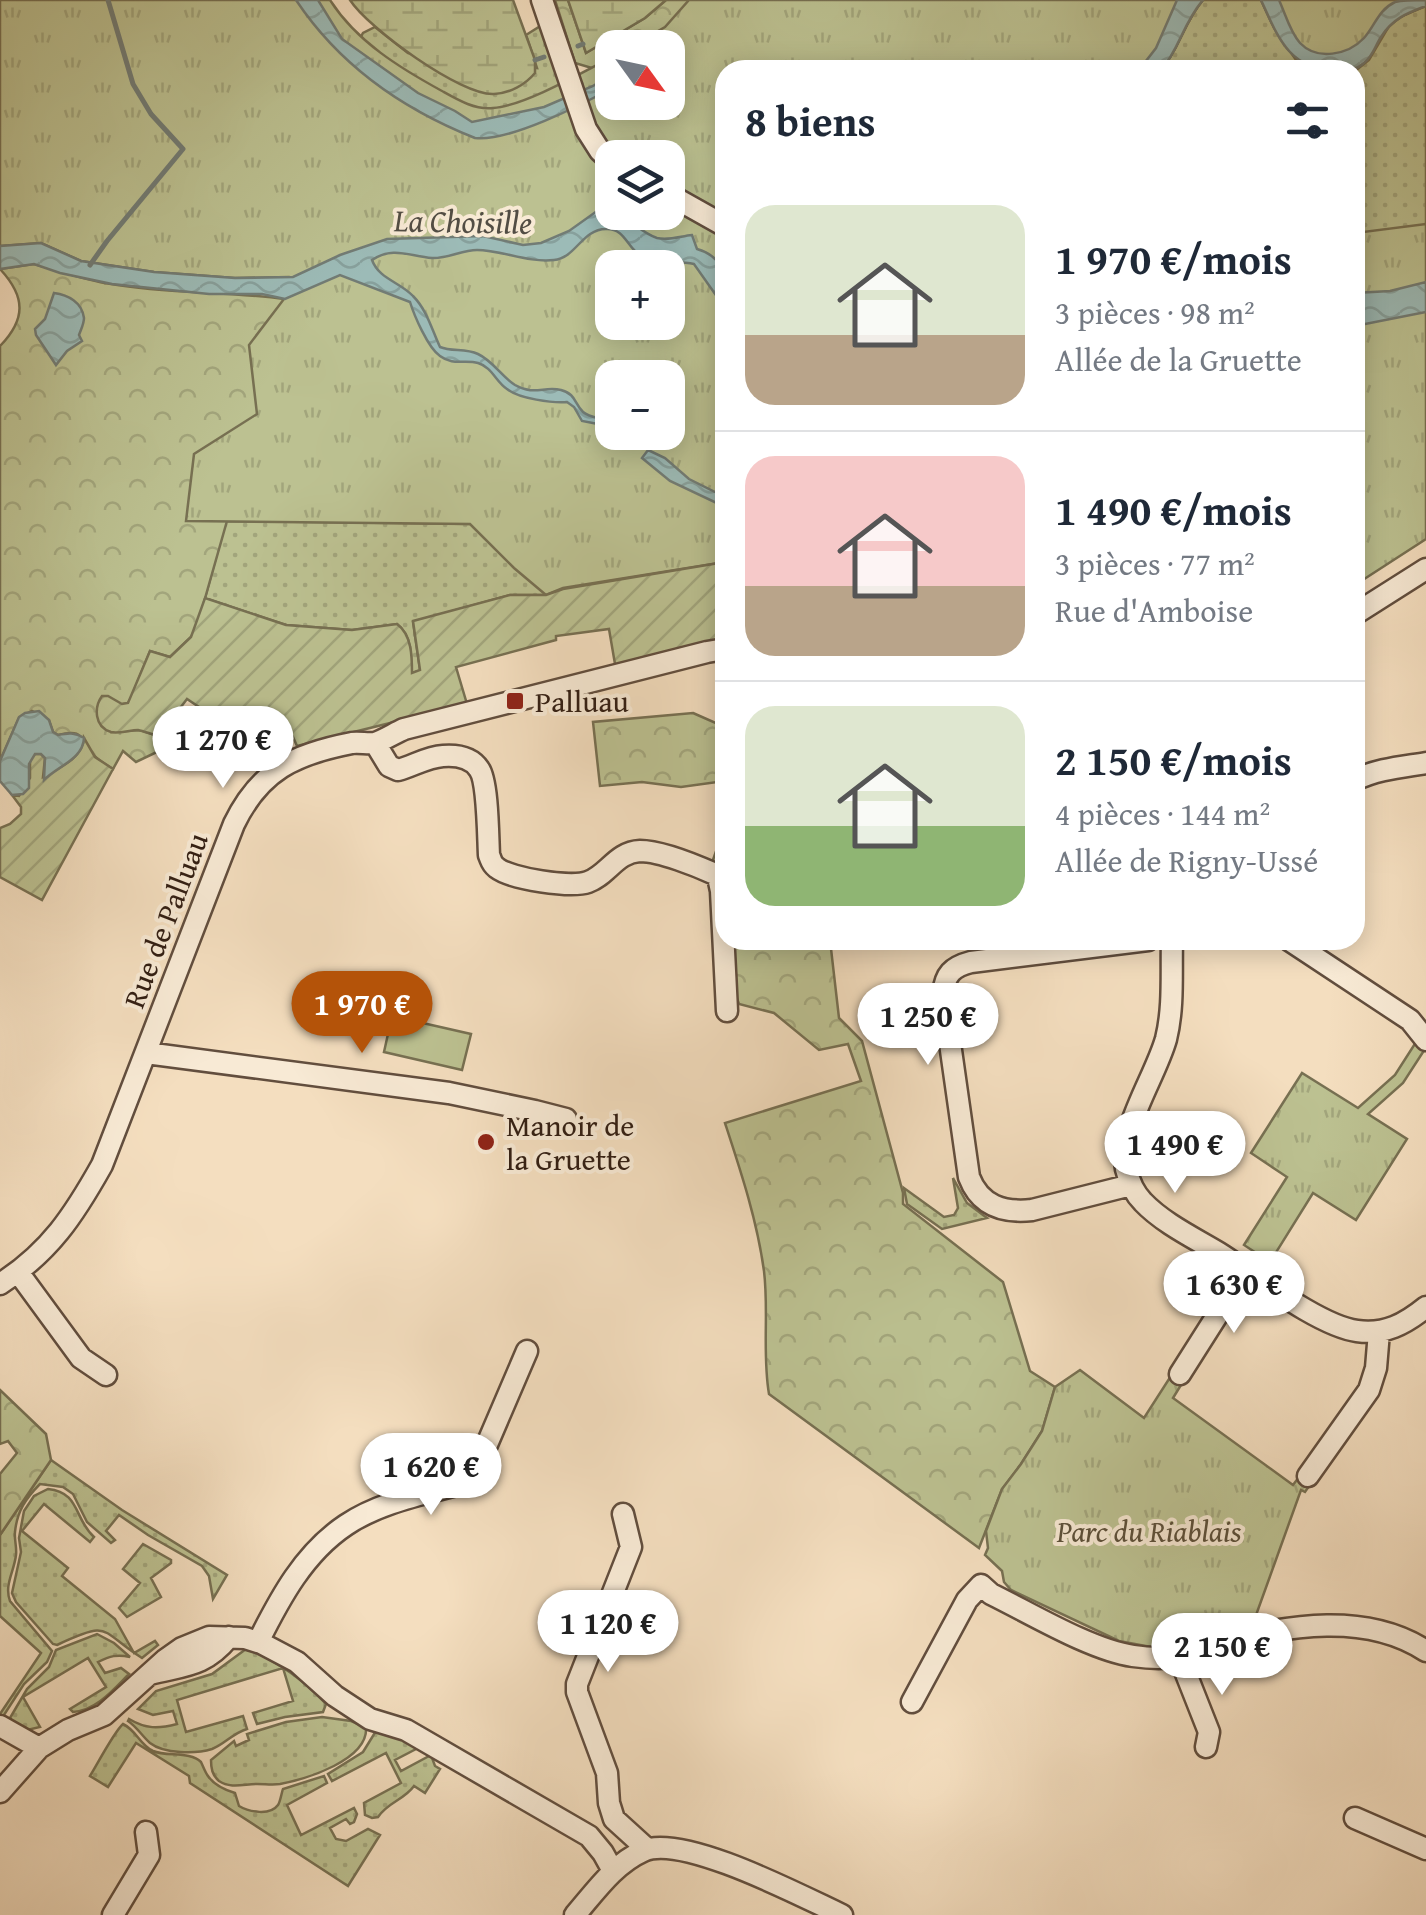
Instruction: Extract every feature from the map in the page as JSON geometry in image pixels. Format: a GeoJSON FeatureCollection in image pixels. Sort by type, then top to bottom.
{"type":"FeatureCollection","features":[{"type":"Feature","properties":{"kind":"street"},"geometry":{"type":"LineString","coordinates":[[542,0],[595,144]]}},
{"type":"Feature","properties":{"kind":"street"},"geometry":{"type":"LineString","coordinates":[[685,204],[715,220]]}},
{"type":"Feature","properties":{"kind":"street"},"geometry":{"type":"LineString","coordinates":[[1365,608],[1426,569]]}},
{"type":"Feature","properties":{"kind":"street","name":"Rue de Palluau"},"geometry":{"type":"LineString","coordinates":[[0,1284],[53,1241],[88,1191],[108,1152],[234,824],[247,799],[274,771],[303,756],[356,742],[375,742],[404,729],[715,651]]}},
{"type":"Feature","properties":{"kind":"street"},"geometry":{"type":"LineString","coordinates":[[375,742],[389,766],[398,770],[446,756],[463,757],[476,765],[483,780],[490,860],[503,872],[582,884],[598,877],[618,857],[643,851],[715,875]]}},
{"type":"Feature","properties":{"kind":"street"},"geometry":{"type":"LineString","coordinates":[[1365,776],[1426,762]]}},
{"type":"Feature","properties":{"kind":"street"},"geometry":{"type":"LineString","coordinates":[[725,950],[728,1011]]}},
{"type":"Feature","properties":{"kind":"street"},"geometry":{"type":"LineString","coordinates":[[1068,950],[971,962],[948,972],[943,994],[969,1177],[978,1194],[995,1207],[1018,1212],[1131,1186]]}},
{"type":"Feature","properties":{"kind":"street"},"geometry":{"type":"LineString","coordinates":[[1172,950],[1168,1026],[1126,1146],[1131,1186],[1152,1210],[1340,1328],[1362,1332],[1395,1328],[1426,1306]]}},
{"type":"Feature","properties":{"kind":"street"},"geometry":{"type":"LineString","coordinates":[[1303,950],[1410,1020],[1426,1040]]}},
{"type":"Feature","properties":{"kind":"street"},"geometry":{"type":"LineString","coordinates":[[146,1053],[450,1093],[566,1119]]}},
{"type":"Feature","properties":{"kind":"street"},"geometry":{"type":"LineString","coordinates":[[1180,1374],[1246,1270]]}},
{"type":"Feature","properties":{"kind":"street"},"geometry":{"type":"LineString","coordinates":[[18,1272],[81,1358],[106,1375]]}},
{"type":"Feature","properties":{"kind":"street"},"geometry":{"type":"LineString","coordinates":[[1308,1476],[1369,1390],[1376,1368],[1379,1332]]}},
{"type":"Feature","properties":{"kind":"street"},"geometry":{"type":"LineString","coordinates":[[258,1642],[296,1573],[347,1524],[378,1508],[473,1477],[527,1350]]}},
{"type":"Feature","properties":{"kind":"street"},"geometry":{"type":"LineString","coordinates":[[623,1514],[630,1547],[576,1692],[607,1773],[614,1819],[647,1849]]}},
{"type":"Feature","properties":{"kind":"street"},"geometry":{"type":"LineString","coordinates":[[912,1702],[967,1600],[981,1585],[991,1594],[1108,1650],[1134,1656],[1179,1656],[1266,1632],[1313,1626],[1369,1629],[1407,1638],[1426,1650]]}},
{"type":"Feature","properties":{"kind":"street"},"geometry":{"type":"LineString","coordinates":[[0,1792],[39,1748],[104,1715],[148,1674],[180,1669],[207,1659],[218,1650],[224,1637],[245,1638],[297,1662],[335,1696],[370,1718],[406,1730],[589,1836],[613,1871]]}},
{"type":"Feature","properties":{"kind":"street"},"geometry":{"type":"LineString","coordinates":[[1179,1656],[1208,1732],[1206,1747]]}},
{"type":"Feature","properties":{"kind":"street"},"geometry":{"type":"LineString","coordinates":[[0,1726],[39,1748]]}},
{"type":"Feature","properties":{"kind":"street"},"geometry":{"type":"LineString","coordinates":[[1355,1818],[1426,1849]]}},
{"type":"Feature","properties":{"kind":"street"},"geometry":{"type":"LineString","coordinates":[[113,1915],[150,1855],[146,1832]]}},
{"type":"Feature","properties":{"kind":"street"},"geometry":{"type":"LineString","coordinates":[[574,1915],[613,1871],[647,1849],[673,1849],[714,1858],[842,1915]]}},
{"type":"Feature","properties":{"kind":"green space"},"geometry":{"type":"Polygon","coordinates":[[[0,0],[330,0],[353,29],[395,63],[473,106],[506,106],[595,66],[595,120],[685,120],[685,30],[660,30],[689,0],[1203,0],[1168,60],[715,60],[715,564],[563,588],[546,595],[470,524],[186,521],[194,454],[257,414],[249,345],[284,299],[288,277],[154,272],[81,261],[41,243],[0,246],[0,0]]]}},
{"type":"Feature","properties":{"kind":"green space"},"geometry":{"type":"Polygon","coordinates":[[[350,0],[513,0],[535,60],[535,73],[506,92],[479,92],[416,58],[375,27],[350,0]]]}},
{"type":"Feature","properties":{"kind":"green space"},"geometry":{"type":"Polygon","coordinates":[[[555,0],[568,0],[586,53],[595,48],[595,69],[575,63],[555,0]]]}},
{"type":"Feature","properties":{"kind":"green space"},"geometry":{"type":"Polygon","coordinates":[[[568,0],[666,0],[625,30],[595,30],[595,48],[586,53],[568,0]]]}},
{"type":"Feature","properties":{"kind":"green space"},"geometry":{"type":"Polygon","coordinates":[[[666,0],[713,0],[680,30],[625,30],[666,0]]]}},
{"type":"Feature","properties":{"kind":"green space"},"geometry":{"type":"Polygon","coordinates":[[[1203,0],[1261,0],[1296,60],[1168,60],[1203,0]]]}},
{"type":"Feature","properties":{"kind":"green space"},"geometry":{"type":"Polygon","coordinates":[[[1261,0],[1426,0],[1426,6],[1390,26],[1365,62],[1300,60],[1280,38],[1261,0]]]}},
{"type":"Feature","properties":{"kind":"green space"},"geometry":{"type":"Polygon","coordinates":[[[1426,6],[1426,282],[1365,291],[1365,63],[1389,26],[1426,6]]]}},
{"type":"Feature","properties":{"kind":"green space"},"geometry":{"type":"Polygon","coordinates":[[[542,25],[565,98],[476,122],[358,42],[363,33],[375,27],[408,53],[537,68],[526,35],[542,25]]]}},
{"type":"Feature","properties":{"kind":"green space"},"geometry":{"type":"Polygon","coordinates":[[[1426,224],[1426,539],[1365,579],[1365,232],[1426,224]]]}},
{"type":"Feature","properties":{"kind":"green space"},"geometry":{"type":"Polygon","coordinates":[[[34,264],[132,287],[285,299],[470,524],[227,521],[191,637],[170,657],[150,651],[112,732],[140,730],[155,735],[159,751],[136,762],[123,751],[113,769],[96,758],[79,735],[58,735],[49,720],[32,711],[19,718],[0,761],[0,346],[15,327],[20,308],[15,289],[0,269],[34,264]]]}},
{"type":"Feature","properties":{"kind":"green space"},"geometry":{"type":"Polygon","coordinates":[[[595,436],[595,450],[628,450],[715,550],[715,564],[563,588],[546,595],[510,595],[413,622],[420,670],[411,674],[408,640],[397,624],[352,630],[286,625],[205,598],[226,521],[595,436]]]}},
{"type":"Feature","properties":{"kind":"green space"},"geometry":{"type":"Polygon","coordinates":[[[715,564],[715,643],[616,670],[609,629],[556,636],[556,640],[456,667],[467,704],[297,746],[293,737],[272,748],[258,736],[246,743],[221,718],[187,699],[155,735],[138,730],[111,732],[101,726],[97,716],[102,696],[128,703],[150,651],[170,657],[191,637],[205,598],[286,625],[352,630],[397,624],[408,640],[412,673],[420,670],[413,621],[510,595],[546,595],[715,564]]]}},
{"type":"Feature","properties":{"kind":"green space"},"geometry":{"type":"Polygon","coordinates":[[[693,713],[715,723],[715,782],[681,787],[642,782],[600,786],[593,722],[693,713]]]}},
{"type":"Feature","properties":{"kind":"green space"},"geometry":{"type":"Polygon","coordinates":[[[84,738],[95,757],[113,769],[42,900],[0,877],[0,828],[21,814],[12,795],[19,796],[30,778],[30,759],[35,754],[45,758],[43,777],[75,757],[84,738]]]}},
{"type":"Feature","properties":{"kind":"green space"},"geometry":{"type":"Polygon","coordinates":[[[715,854],[715,900],[709,871],[715,854]]]}},
{"type":"Feature","properties":{"kind":"green space"},"geometry":{"type":"Polygon","coordinates":[[[725,950],[831,950],[839,1018],[862,1041],[903,1204],[1003,1282],[1030,1371],[1055,1387],[1042,1431],[1002,1489],[979,1548],[769,1394],[761,1252],[725,1123],[861,1081],[848,1044],[819,1050],[774,1013],[739,1004],[725,950]]]}},
{"type":"Feature","properties":{"kind":"green space"},"geometry":{"type":"Polygon","coordinates":[[[392,1016],[471,1034],[462,1070],[384,1052],[392,1016]]]}},
{"type":"Feature","properties":{"kind":"green space"},"geometry":{"type":"Polygon","coordinates":[[[1418,1039],[1425,1049],[1403,1083],[1368,1114],[1407,1139],[1356,1220],[1313,1193],[1270,1262],[1244,1245],[1287,1177],[1251,1153],[1302,1073],[1358,1108],[1395,1075],[1418,1039]]]}},
{"type":"Feature","properties":{"kind":"green space"},"geometry":{"type":"Polygon","coordinates":[[[953,1178],[967,1203],[987,1218],[942,1229],[907,1204],[904,1188],[944,1217],[954,1215],[958,1208],[953,1178]]]}},
{"type":"Feature","properties":{"kind":"green space","name":"Parc du Riablais"},"geometry":{"type":"Polygon","coordinates":[[[1178,1365],[1189,1372],[1173,1398],[1293,1485],[1311,1461],[1321,1469],[1305,1492],[1301,1490],[1255,1618],[1151,1647],[1119,1641],[1011,1590],[1002,1571],[985,1555],[986,1531],[1002,1489],[1042,1431],[1055,1387],[1080,1370],[1144,1418],[1178,1365]]]}},
{"type":"Feature","properties":{"kind":"green space"},"geometry":{"type":"Polygon","coordinates":[[[0,1390],[46,1434],[51,1460],[0,1535],[0,1474],[17,1453],[8,1441],[0,1444],[0,1390]]]}},
{"type":"Feature","properties":{"kind":"green space"},"geometry":{"type":"Polygon","coordinates":[[[51,1460],[122,1510],[227,1575],[213,1599],[209,1576],[202,1566],[119,1515],[106,1531],[115,1540],[111,1543],[87,1522],[73,1494],[63,1487],[40,1484],[26,1500],[18,1518],[8,1595],[52,1651],[2,1718],[0,1714],[41,1653],[0,1616],[0,1535],[51,1460]]]}},
{"type":"Feature","properties":{"kind":"green space"},"geometry":{"type":"Polygon","coordinates":[[[48,1489],[66,1495],[94,1537],[90,1542],[44,1504],[22,1531],[68,1568],[62,1576],[115,1619],[134,1652],[111,1635],[97,1631],[53,1644],[16,1602],[12,1593],[24,1511],[34,1496],[48,1489]]]}},
{"type":"Feature","properties":{"kind":"green space"},"geometry":{"type":"Polygon","coordinates":[[[143,1544],[171,1563],[151,1578],[161,1597],[127,1617],[119,1608],[140,1583],[123,1569],[143,1544]]]}},
{"type":"Feature","properties":{"kind":"green space"},"geometry":{"type":"Polygon","coordinates":[[[97,1634],[130,1657],[114,1656],[98,1662],[105,1673],[121,1668],[129,1674],[97,1703],[73,1712],[70,1709],[106,1687],[88,1658],[23,1697],[40,1727],[18,1729],[10,1718],[27,1689],[49,1667],[56,1650],[97,1634]]]}},
{"type":"Feature","properties":{"kind":"green space"},"geometry":{"type":"Polygon","coordinates":[[[155,1641],[158,1645],[142,1658],[134,1653],[155,1641]]]}},
{"type":"Feature","properties":{"kind":"green space"},"geometry":{"type":"Polygon","coordinates":[[[246,1649],[271,1660],[291,1673],[300,1680],[326,1704],[323,1712],[257,1724],[253,1713],[293,1701],[283,1668],[177,1700],[186,1732],[243,1716],[247,1729],[212,1749],[163,1749],[150,1743],[128,1721],[152,1727],[177,1724],[173,1711],[153,1715],[138,1709],[156,1691],[212,1674],[246,1649]]]}},
{"type":"Feature","properties":{"kind":"green space"},"geometry":{"type":"Polygon","coordinates":[[[322,1717],[366,1727],[357,1749],[334,1766],[277,1784],[228,1785],[213,1774],[211,1760],[234,1741],[236,1746],[249,1740],[247,1734],[286,1722],[322,1717]]]}},
{"type":"Feature","properties":{"kind":"green space"},"geometry":{"type":"Polygon","coordinates":[[[123,1724],[153,1751],[185,1755],[201,1762],[210,1779],[235,1793],[239,1806],[248,1810],[270,1811],[279,1804],[283,1789],[324,1776],[327,1783],[287,1805],[301,1835],[354,1808],[354,1822],[350,1824],[346,1819],[330,1828],[336,1839],[346,1841],[368,1829],[380,1835],[348,1886],[136,1743],[108,1787],[90,1776],[123,1724]]]}},
{"type":"Feature","properties":{"kind":"green space"},"geometry":{"type":"Polygon","coordinates":[[[376,1731],[397,1736],[418,1748],[395,1760],[401,1771],[431,1755],[440,1769],[425,1793],[414,1786],[372,1818],[365,1815],[364,1803],[401,1783],[386,1753],[332,1781],[328,1774],[363,1752],[376,1731]]]}},
{"type":"Feature","properties":{"kind":"water"},"geometry":{"type":"Polygon","coordinates":[[[296,0],[318,0],[342,39],[418,93],[472,122],[544,107],[595,85],[595,96],[525,128],[475,138],[422,113],[375,83],[313,24],[296,0]]]}},
{"type":"Feature","properties":{"kind":"water"},"geometry":{"type":"Polygon","coordinates":[[[1177,0],[1203,0],[1168,60],[1147,60],[1177,0]]]}},
{"type":"Feature","properties":{"kind":"water"},"geometry":{"type":"Polygon","coordinates":[[[1261,0],[1279,0],[1291,28],[1307,49],[1332,54],[1357,44],[1395,2],[1426,0],[1426,6],[1390,26],[1365,62],[1300,60],[1280,38],[1261,0]]]}},
{"type":"Feature","properties":{"kind":"water"},"geometry":{"type":"Polygon","coordinates":[[[595,212],[598,230],[554,260],[477,250],[438,258],[394,253],[372,260],[380,272],[418,302],[440,347],[478,354],[522,388],[566,392],[580,409],[595,417],[595,423],[582,421],[567,402],[536,400],[512,392],[483,365],[445,359],[426,339],[410,302],[340,275],[285,299],[112,284],[34,264],[0,269],[0,246],[41,243],[81,261],[235,278],[293,277],[387,239],[483,236],[523,245],[541,243],[569,231],[595,212]]]}},
{"type":"Feature","properties":{"kind":"water"},"geometry":{"type":"Polygon","coordinates":[[[612,230],[642,230],[657,238],[670,239],[692,235],[697,249],[715,259],[715,294],[694,264],[685,263],[685,250],[634,250],[622,235],[612,230]]]}},
{"type":"Feature","properties":{"kind":"water"},"geometry":{"type":"Polygon","coordinates":[[[1426,282],[1426,312],[1365,324],[1365,292],[1426,282]]]}},
{"type":"Feature","properties":{"kind":"water"},"geometry":{"type":"Polygon","coordinates":[[[54,293],[73,300],[84,318],[79,335],[82,341],[56,365],[35,329],[45,319],[54,293]]]}},
{"type":"Feature","properties":{"kind":"water"},"geometry":{"type":"Polygon","coordinates":[[[648,450],[715,492],[715,502],[670,481],[642,458],[648,450]]]}},
{"type":"Feature","properties":{"kind":"water"},"geometry":{"type":"Polygon","coordinates":[[[39,711],[49,720],[53,732],[80,736],[84,738],[83,745],[75,757],[44,780],[45,758],[35,754],[29,764],[29,788],[23,794],[12,795],[0,781],[0,761],[19,717],[39,711]]]}},
{"type":"Feature","properties":{"kind":"waterway"},"geometry":{"type":"LineString","coordinates":[[90,265],[183,149],[151,114],[133,84],[108,0]]}},
{"type":"Feature","properties":{"kind":"waterway"},"geometry":{"type":"LineString","coordinates":[[578,46],[583,44]]}},
{"type":"Feature","properties":{"kind":"waterway"},"geometry":{"type":"LineString","coordinates":[[535,60],[544,57]]}},
{"type":"Feature","properties":{"kind":"place","name":"Palluau"},"geometry":{"type":"Point","coordinates":[515,701]}},
{"type":"Feature","properties":{"kind":"place","name":"Manoir de la Gruette"},"geometry":{"type":"Point","coordinates":[486,1142]}},
{"type":"Feature","properties":{"kind":"water label","name":"La Choisille"},"geometry":{"type":"Point","coordinates":[463,221]}}]}
